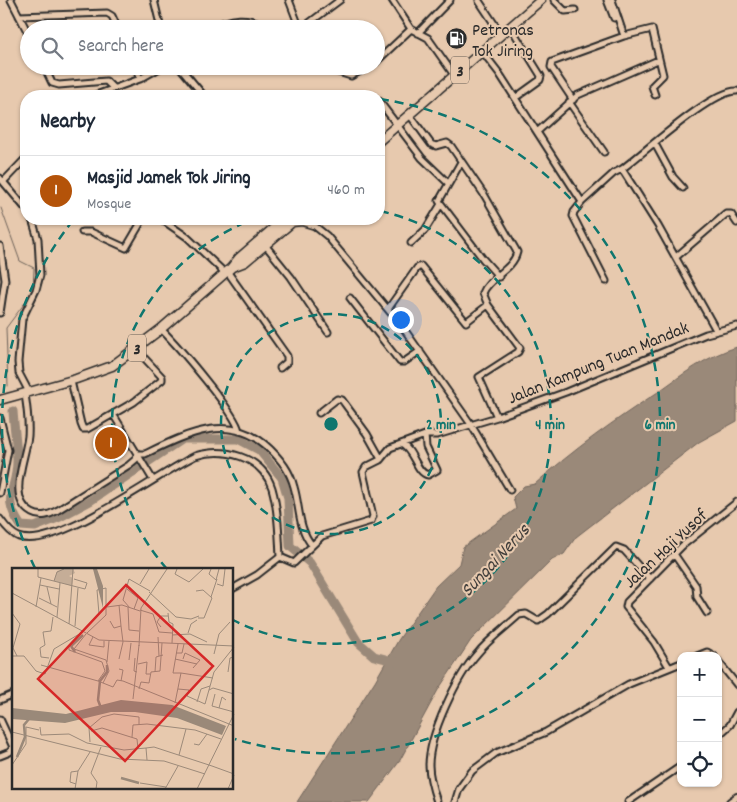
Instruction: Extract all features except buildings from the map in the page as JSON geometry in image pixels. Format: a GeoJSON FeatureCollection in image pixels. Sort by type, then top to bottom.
{"type":"FeatureCollection","features":[{"type":"Feature","properties":{"kind":"highway","name":"3"},"geometry":{"type":"LineString","coordinates":[[385,135],[540,0]]}},
{"type":"Feature","properties":{"kind":"highway"},"geometry":{"type":"LineString","coordinates":[[269,232],[274,225]]}},
{"type":"Feature","properties":{"kind":"highway","name":"3"},"geometry":{"type":"LineString","coordinates":[[0,400],[112,366],[161,329],[228,271],[239,258],[269,232],[282,225]]}},
{"type":"Feature","properties":{"kind":"highway","name":"3"},"geometry":{"type":"LineString","coordinates":[[228,271],[245,262],[266,246],[286,225]]}},
{"type":"Feature","properties":{"kind":"main road"},"geometry":{"type":"LineString","coordinates":[[730,802],[737,797]]}},
{"type":"Feature","properties":{"kind":"street"},"geometry":{"type":"LineString","coordinates":[[10,0],[21,20]]}},
{"type":"Feature","properties":{"kind":"street"},"geometry":{"type":"LineString","coordinates":[[154,0],[160,20]]}},
{"type":"Feature","properties":{"kind":"street"},"geometry":{"type":"LineString","coordinates":[[289,0],[297,20]]}},
{"type":"Feature","properties":{"kind":"street"},"geometry":{"type":"LineString","coordinates":[[312,20],[340,0]]}},
{"type":"Feature","properties":{"kind":"street"},"geometry":{"type":"LineString","coordinates":[[392,0],[411,29],[428,38],[454,75]]}},
{"type":"Feature","properties":{"kind":"street"},"geometry":{"type":"LineString","coordinates":[[418,33],[450,0]]}},
{"type":"Feature","properties":{"kind":"street"},"geometry":{"type":"LineString","coordinates":[[554,0],[565,11],[575,10]]}},
{"type":"Feature","properties":{"kind":"street"},"geometry":{"type":"LineString","coordinates":[[607,0],[614,18]]}},
{"type":"Feature","properties":{"kind":"street"},"geometry":{"type":"LineString","coordinates":[[612,0],[624,36]]}},
{"type":"Feature","properties":{"kind":"street"},"geometry":{"type":"LineString","coordinates":[[479,1],[501,34]]}},
{"type":"Feature","properties":{"kind":"street"},"geometry":{"type":"LineString","coordinates":[[19,16],[107,13],[114,20]]}},
{"type":"Feature","properties":{"kind":"street"},"geometry":{"type":"LineString","coordinates":[[234,20],[240,18],[255,20]]}},
{"type":"Feature","properties":{"kind":"street"},"geometry":{"type":"LineString","coordinates":[[510,26],[541,76],[540,80],[515,98]]}},
{"type":"Feature","properties":{"kind":"street"},"geometry":{"type":"LineString","coordinates":[[385,54],[411,29]]}},
{"type":"Feature","properties":{"kind":"street"},"geometry":{"type":"LineString","coordinates":[[604,152],[571,101],[551,66],[552,62],[624,36],[652,29],[663,77],[652,86],[655,95]]}},
{"type":"Feature","properties":{"kind":"street"},"geometry":{"type":"LineString","coordinates":[[482,51],[515,98],[582,202]]}},
{"type":"Feature","properties":{"kind":"street"},"geometry":{"type":"LineString","coordinates":[[537,132],[571,101],[587,91],[658,60]]}},
{"type":"Feature","properties":{"kind":"street"},"geometry":{"type":"LineString","coordinates":[[48,75],[52,83],[59,85],[106,81],[113,88]]}},
{"type":"Feature","properties":{"kind":"street"},"geometry":{"type":"LineString","coordinates":[[138,75],[140,79]]}},
{"type":"Feature","properties":{"kind":"street"},"geometry":{"type":"LineString","coordinates":[[109,90],[147,75]]}},
{"type":"Feature","properties":{"kind":"street"},"geometry":{"type":"LineString","coordinates":[[187,75],[199,90]]}},
{"type":"Feature","properties":{"kind":"street"},"geometry":{"type":"LineString","coordinates":[[606,281],[573,216],[574,212],[582,202],[614,174],[655,144],[683,118],[699,110],[721,94],[737,91]]}},
{"type":"Feature","properties":{"kind":"street"},"geometry":{"type":"LineString","coordinates":[[385,108],[398,123],[422,158],[448,183]]}},
{"type":"Feature","properties":{"kind":"street"},"geometry":{"type":"LineString","coordinates":[[409,114],[431,144],[449,144],[516,249],[516,256],[499,277],[483,290],[483,297],[488,305],[520,348],[518,352],[479,377],[497,417]]}},
{"type":"Feature","properties":{"kind":"street"},"geometry":{"type":"LineString","coordinates":[[655,144],[673,177],[683,188]]}},
{"type":"Feature","properties":{"kind":"street"},"geometry":{"type":"LineString","coordinates":[[461,162],[439,198],[441,204],[499,277]]}},
{"type":"Feature","properties":{"kind":"street"},"geometry":{"type":"LineString","coordinates":[[20,163],[2,179],[20,202]]}},
{"type":"Feature","properties":{"kind":"street"},"geometry":{"type":"LineString","coordinates":[[622,169],[676,257],[716,330]]}},
{"type":"Feature","properties":{"kind":"street"},"geometry":{"type":"LineString","coordinates":[[411,244],[425,230],[441,204]]}},
{"type":"Feature","properties":{"kind":"street"},"geometry":{"type":"LineString","coordinates":[[676,257],[726,214],[732,214],[737,224]]}},
{"type":"Feature","properties":{"kind":"street"},"geometry":{"type":"LineString","coordinates":[[34,225],[38,239],[40,275],[36,290],[22,319],[18,362],[19,373],[26,393],[28,438],[19,490],[21,501],[31,512],[45,516],[58,510],[129,465],[138,455],[145,454],[188,434],[207,429],[239,431],[261,440],[288,470],[295,488],[301,527],[310,548],[294,562],[280,557]]}},
{"type":"Feature","properties":{"kind":"street"},"geometry":{"type":"LineString","coordinates":[[82,232],[91,232],[126,248],[139,225]]}},
{"type":"Feature","properties":{"kind":"street"},"geometry":{"type":"LineString","coordinates":[[170,225],[228,271],[287,356],[287,362],[280,368]]}},
{"type":"Feature","properties":{"kind":"street"},"geometry":{"type":"LineString","coordinates":[[315,225],[388,309],[420,352],[470,424],[510,490]]}},
{"type":"Feature","properties":{"kind":"street"},"geometry":{"type":"LineString","coordinates":[[0,246],[3,256],[5,280],[0,313]]}},
{"type":"Feature","properties":{"kind":"street"},"geometry":{"type":"LineString","coordinates":[[266,246],[291,277],[328,332]]}},
{"type":"Feature","properties":{"kind":"street"},"geometry":{"type":"LineString","coordinates":[[388,309],[417,268],[421,266],[466,322],[488,305]]}},
{"type":"Feature","properties":{"kind":"street"},"geometry":{"type":"LineString","coordinates":[[350,298],[400,362],[404,362],[420,352]]}},
{"type":"Feature","properties":{"kind":"street","name":"Jalan Kampung Tuan Mandak"},"geometry":{"type":"LineString","coordinates":[[310,548],[322,536],[371,521],[372,509],[363,472],[366,467],[381,459],[387,450],[425,435],[437,435],[497,417],[566,392],[716,330],[737,326]]}},
{"type":"Feature","properties":{"kind":"street"},"geometry":{"type":"LineString","coordinates":[[161,329],[179,348],[234,416],[239,431]]}},
{"type":"Feature","properties":{"kind":"street"},"geometry":{"type":"LineString","coordinates":[[71,380],[83,429],[87,429],[134,402],[162,380],[162,377],[136,349]]}},
{"type":"Feature","properties":{"kind":"street"},"geometry":{"type":"LineString","coordinates":[[319,412],[337,399],[342,400],[367,434],[381,459]]}},
{"type":"Feature","properties":{"kind":"street"},"geometry":{"type":"LineString","coordinates":[[113,414],[153,480]]}},
{"type":"Feature","properties":{"kind":"street"},"geometry":{"type":"LineString","coordinates":[[0,418],[8,450],[0,492]]}},
{"type":"Feature","properties":{"kind":"street"},"geometry":{"type":"LineString","coordinates":[[401,444],[408,448],[423,473],[428,475],[437,470],[426,447],[425,435]]}},
{"type":"Feature","properties":{"kind":"street"},"geometry":{"type":"LineString","coordinates":[[0,519],[20,537],[33,538],[53,535],[89,518],[184,461],[206,452],[226,452],[251,462],[263,473],[272,489],[280,557]]}},
{"type":"Feature","properties":{"kind":"street","name":"Jalan Haji Yusof"},"geometry":{"type":"LineString","coordinates":[[669,668],[654,642],[626,607],[627,602],[674,554],[737,502]]}},
{"type":"Feature","properties":{"kind":"street"},"geometry":{"type":"LineString","coordinates":[[437,802],[430,772],[430,753],[448,700],[473,658],[483,647],[519,615],[526,614],[538,621],[548,614],[616,547],[624,550],[650,579]]}},
{"type":"Feature","properties":{"kind":"street"},"geometry":{"type":"LineString","coordinates":[[674,554],[696,586],[697,597],[707,613]]}},
{"type":"Feature","properties":{"kind":"street"},"geometry":{"type":"LineString","coordinates":[[234,588],[257,575],[280,557]]}},
{"type":"Feature","properties":{"kind":"street"},"geometry":{"type":"LineString","coordinates":[[455,802],[459,789],[472,771],[496,753],[546,732],[629,684],[677,665]]}},
{"type":"Feature","properties":{"kind":"street"},"geometry":{"type":"LineString","coordinates":[[722,666],[737,685]]}},
{"type":"Feature","properties":{"kind":"street"},"geometry":{"type":"LineString","coordinates":[[0,700],[12,695]]}},
{"type":"Feature","properties":{"kind":"street"},"geometry":{"type":"LineString","coordinates":[[722,732],[730,725],[737,712]]}},
{"type":"Feature","properties":{"kind":"street"},"geometry":{"type":"LineString","coordinates":[[0,719],[12,745]]}},
{"type":"Feature","properties":{"kind":"street"},"geometry":{"type":"LineString","coordinates":[[0,756],[10,752],[12,749]]}},
{"type":"Feature","properties":{"kind":"street"},"geometry":{"type":"LineString","coordinates":[[628,802],[677,769]]}},
{"type":"Feature","properties":{"kind":"water","name":"Sungai Nerus"},"geometry":{"type":"Polygon","coordinates":[[[737,347],[737,421],[699,442],[576,537],[564,554],[552,560],[471,640],[438,690],[399,762],[369,802],[297,802],[375,681],[399,639],[436,586],[459,564],[463,547],[516,509],[513,497],[524,486],[535,484],[564,459],[626,413],[686,372],[705,360],[737,347]]]}},
{"type":"Feature","properties":{"kind":"waterway"},"geometry":{"type":"LineString","coordinates":[[1,208],[20,261],[34,268],[33,290]]}},
{"type":"Feature","properties":{"kind":"waterway"},"geometry":{"type":"LineString","coordinates":[[8,386],[6,328],[30,296]]}},
{"type":"Feature","properties":{"kind":"waterway"},"geometry":{"type":"LineString","coordinates":[[13,411],[17,461],[11,500],[15,516],[21,526],[35,527],[60,517],[90,501],[182,439],[238,439],[259,450],[282,478],[288,498],[290,546],[310,563],[358,642],[374,656],[397,662]]}},
{"type":"Feature","properties":{"kind":"place","name":"Petronas Tok Jiring"},"geometry":{"type":"Point","coordinates":[456,39]}},
{"type":"Feature","properties":{"kind":"place","name":"Masjid Jamek Tok Jiring"},"geometry":{"type":"Point","coordinates":[111,443]}}]}
